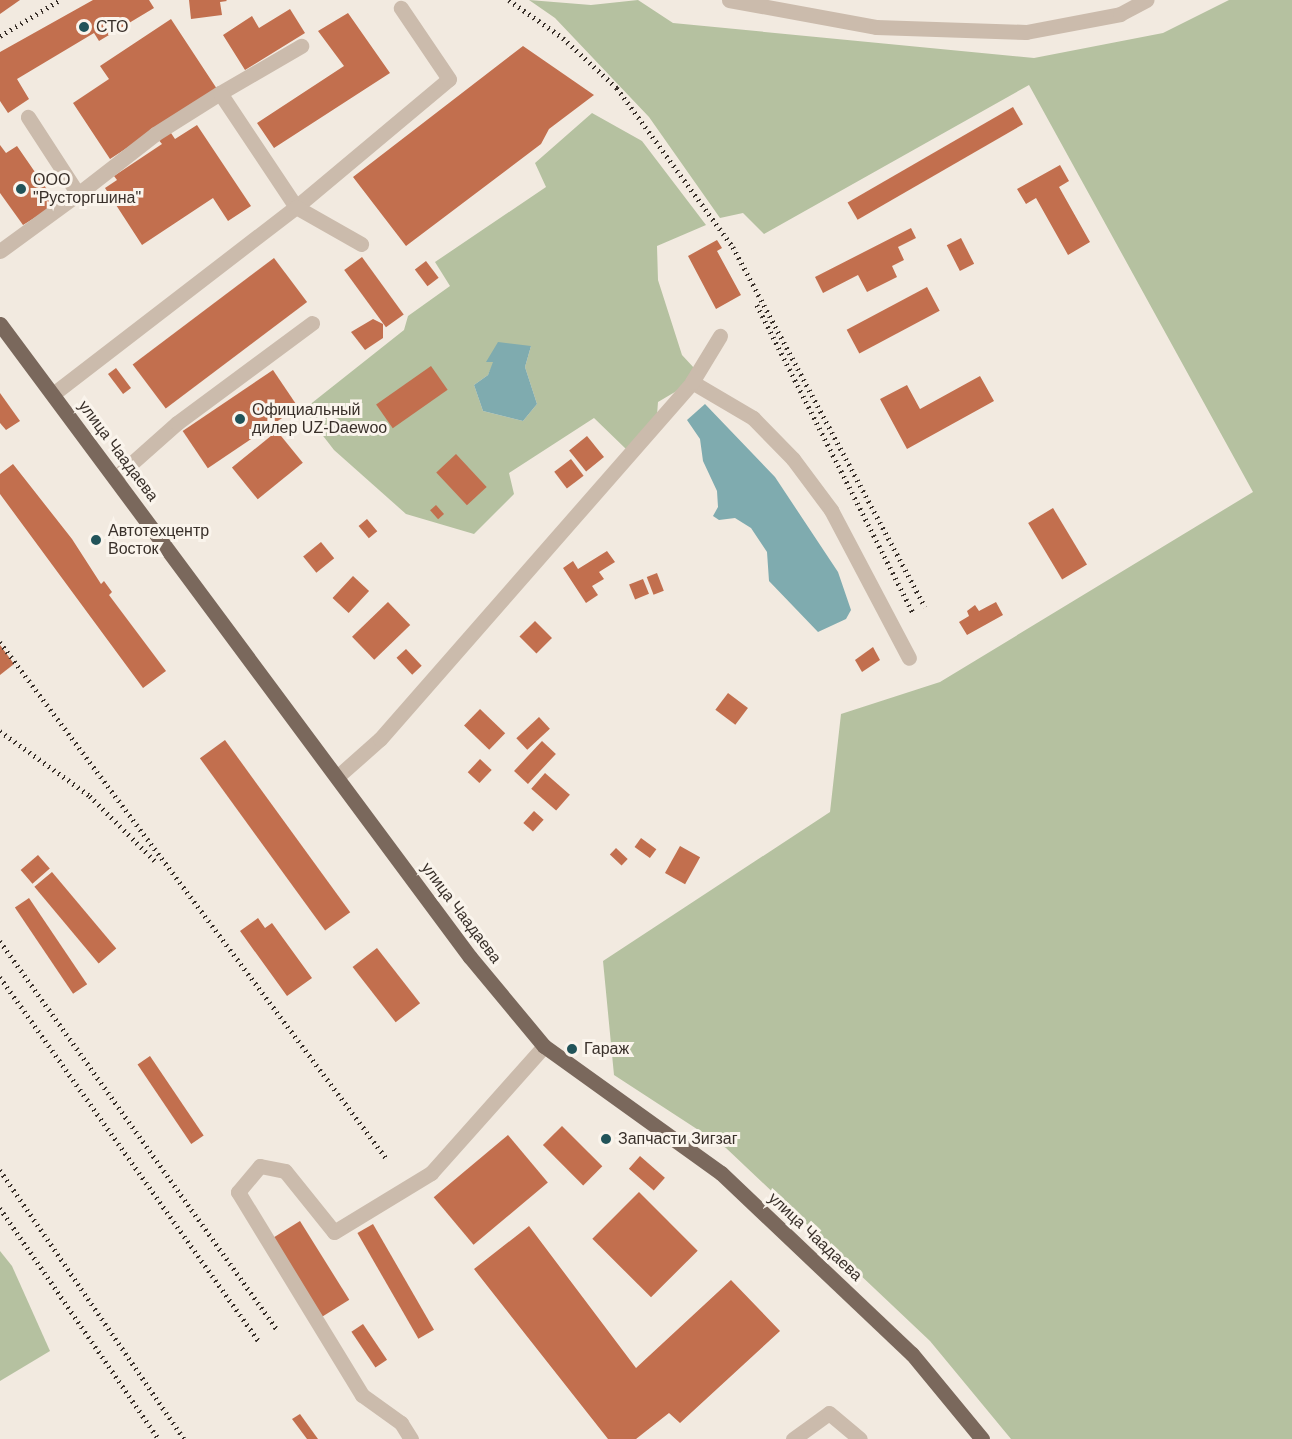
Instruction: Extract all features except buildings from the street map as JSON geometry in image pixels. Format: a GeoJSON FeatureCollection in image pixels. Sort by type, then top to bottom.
{"type":"FeatureCollection","features":[{"type":"Feature","properties":{"kind":"main road","name":"улица Чаадаева"},"geometry":{"type":"LineString","coordinates":[[0,324],[470,957],[544,1046],[721,1173],[912,1354],[982,1439]]}},
{"type":"Feature","properties":{"kind":"street"},"geometry":{"type":"LineString","coordinates":[[729,0],[876,27],[1026,32],[1120,14],[1146,0]]}},
{"type":"Feature","properties":{"kind":"street"},"geometry":{"type":"LineString","coordinates":[[53,394],[296,207],[449,79],[401,8]]}},
{"type":"Feature","properties":{"kind":"street"},"geometry":{"type":"LineString","coordinates":[[0,251],[78,195],[155,134],[301,46]]}},
{"type":"Feature","properties":{"kind":"street"},"geometry":{"type":"LineString","coordinates":[[220,93],[296,207],[360,244]]}},
{"type":"Feature","properties":{"kind":"street"},"geometry":{"type":"LineString","coordinates":[[28,117],[78,195]]}},
{"type":"Feature","properties":{"kind":"street"},"geometry":{"type":"LineString","coordinates":[[116,478],[177,423],[312,323]]}},
{"type":"Feature","properties":{"kind":"street"},"geometry":{"type":"LineString","coordinates":[[338,777],[380,739],[692,382],[720,336]]}},
{"type":"Feature","properties":{"kind":"street"},"geometry":{"type":"LineString","coordinates":[[692,382],[753,418],[793,459],[831,510],[909,658]]}},
{"type":"Feature","properties":{"kind":"street"},"geometry":{"type":"LineString","coordinates":[[411,1439],[401,1423],[362,1395],[238,1192],[260,1166],[285,1171],[334,1232],[431,1173],[544,1046]]}},
{"type":"Feature","properties":{"kind":"street"},"geometry":{"type":"LineString","coordinates":[[793,1439],[829,1413],[860,1439]]}},
{"type":"Feature","properties":{"kind":"green space"},"geometry":{"type":"Polygon","coordinates":[[[529,0],[591,5],[638,0],[673,23],[1034,58],[1163,33],[1229,0],[1292,0],[1292,1439],[1011,1439],[930,1341],[726,1148],[614,1075],[603,961],[830,812],[841,714],[940,682],[1253,492],[1029,85],[764,234],[743,213],[720,218],[649,117],[555,18],[529,0]]]}},
{"type":"Feature","properties":{"kind":"green space"},"geometry":{"type":"Polygon","coordinates":[[[592,113],[642,141],[706,225],[657,246],[658,280],[682,355],[695,369],[680,389],[658,402],[657,415],[626,449],[594,418],[509,473],[514,494],[474,534],[406,514],[334,450],[303,410],[404,330],[408,316],[450,286],[435,262],[546,187],[535,163],[592,113]],[[531,346],[487,362],[494,362],[488,375],[474,385],[483,411],[523,421],[537,404],[525,367],[531,346]]]}},
{"type":"Feature","properties":{"kind":"green space"},"geometry":{"type":"Polygon","coordinates":[[[0,1251],[12,1266],[50,1351],[0,1381],[0,1251]]]}},
{"type":"Feature","properties":{"kind":"water"},"geometry":{"type":"Polygon","coordinates":[[[498,342],[531,346],[525,367],[537,404],[523,421],[483,411],[474,385],[488,375],[493,362],[486,362],[498,342]]]}},
{"type":"Feature","properties":{"kind":"water"},"geometry":{"type":"Polygon","coordinates":[[[705,404],[775,477],[838,572],[851,610],[846,619],[818,632],[769,581],[767,552],[751,528],[735,518],[719,520],[713,516],[718,507],[717,491],[703,461],[700,439],[687,420],[705,404]]]}},
{"type":"Feature","properties":{"kind":"railway"},"geometry":{"type":"LineString","coordinates":[[0,36],[60,0]]}},
{"type":"Feature","properties":{"kind":"railway"},"geometry":{"type":"LineString","coordinates":[[509,0],[563,38],[617,88],[733,247],[925,607]]}},
{"type":"Feature","properties":{"kind":"railway"},"geometry":{"type":"LineString","coordinates":[[757,305],[913,613]]}},
{"type":"Feature","properties":{"kind":"railway"},"geometry":{"type":"LineString","coordinates":[[0,642],[386,1158]]}},
{"type":"Feature","properties":{"kind":"railway"},"geometry":{"type":"LineString","coordinates":[[0,731],[90,796],[158,864]]}},
{"type":"Feature","properties":{"kind":"railway"},"geometry":{"type":"LineString","coordinates":[[0,941],[277,1329]]}},
{"type":"Feature","properties":{"kind":"railway"},"geometry":{"type":"LineString","coordinates":[[0,977],[259,1342]]}},
{"type":"Feature","properties":{"kind":"railway"},"geometry":{"type":"LineString","coordinates":[[0,1170],[184,1439]]}},
{"type":"Feature","properties":{"kind":"railway"},"geometry":{"type":"LineString","coordinates":[[0,1208],[159,1439]]}},
{"type":"Feature","properties":{"kind":"place","name":"СТО"},"geometry":{"type":"Point","coordinates":[84,27]}},
{"type":"Feature","properties":{"kind":"place","name":"ООО \"Русторгшина\""},"geometry":{"type":"Point","coordinates":[21,189]}},
{"type":"Feature","properties":{"kind":"place","name":"Официальный дилер UZ-Daewoo"},"geometry":{"type":"Point","coordinates":[240,419]}},
{"type":"Feature","properties":{"kind":"place","name":"Автотехцентр Восток"},"geometry":{"type":"Point","coordinates":[96,540]}},
{"type":"Feature","properties":{"kind":"place","name":"Гараж"},"geometry":{"type":"Point","coordinates":[572,1049]}},
{"type":"Feature","properties":{"kind":"place","name":"Запчасти Зигзаг"},"geometry":{"type":"Point","coordinates":[606,1139]}}]}
